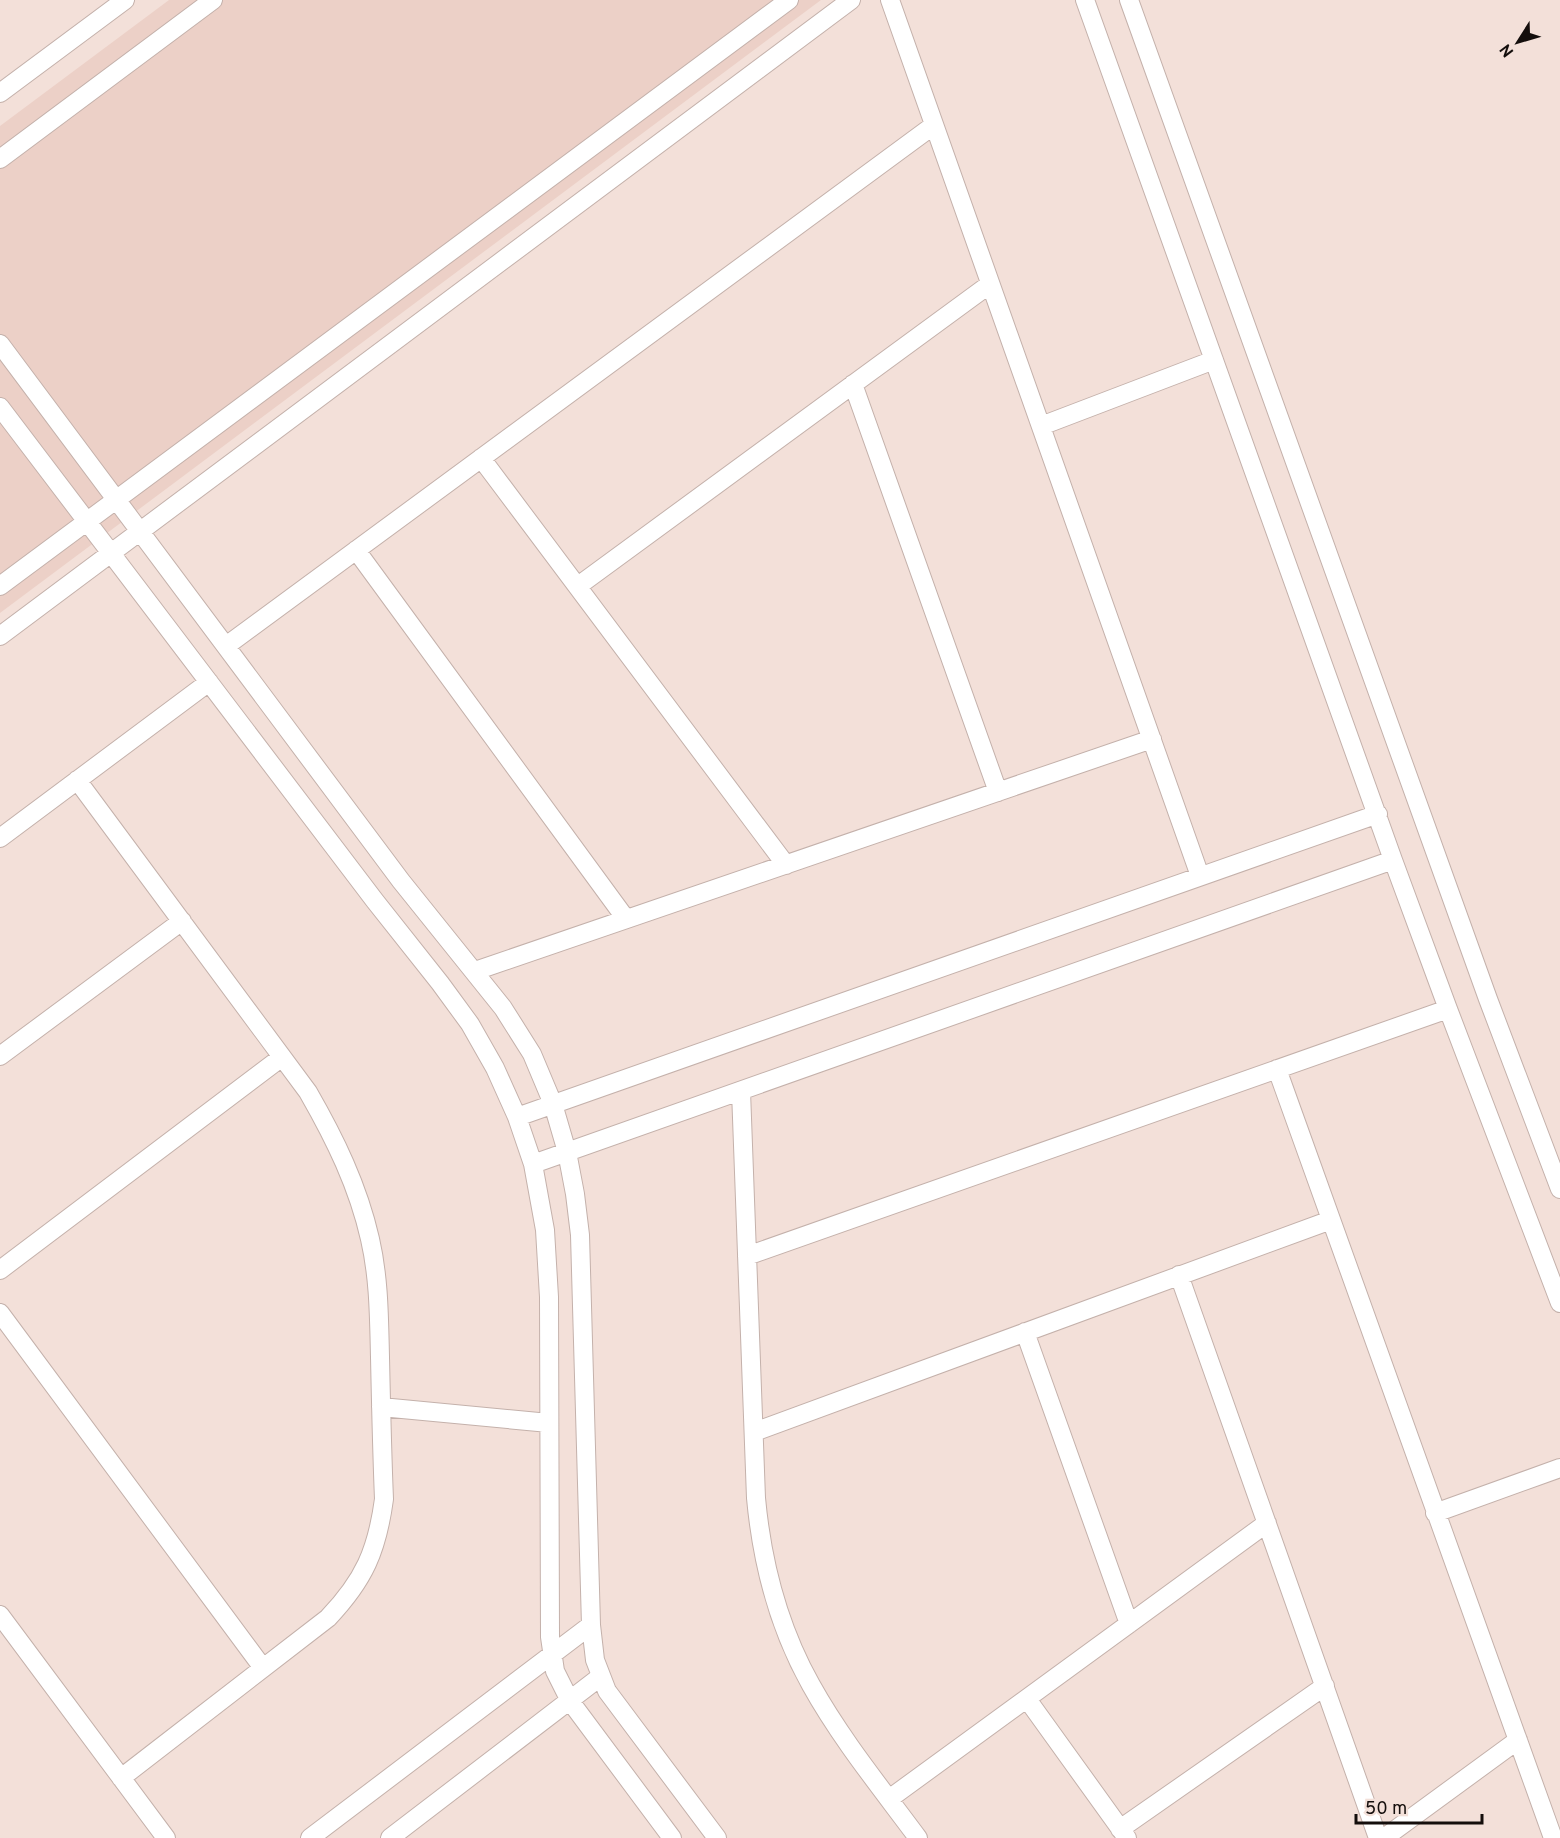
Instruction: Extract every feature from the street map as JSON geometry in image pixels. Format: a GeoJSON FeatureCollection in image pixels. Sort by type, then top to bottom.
{"type":"FeatureCollection","features":[{"type":"Feature","properties":{"kind":"street"},"geometry":{"type":"LineString","coordinates":[[2,86],[124,0]]}},
{"type":"Feature","properties":{"kind":"street"},"geometry":{"type":"LineString","coordinates":[[0,159],[213,0]]}},
{"type":"Feature","properties":{"kind":"street"},"geometry":{"type":"LineString","coordinates":[[0,586],[789,0]]}},
{"type":"Feature","properties":{"kind":"street"},"geometry":{"type":"LineString","coordinates":[[0,636],[851,0]]}},
{"type":"Feature","properties":{"kind":"street"},"geometry":{"type":"LineString","coordinates":[[890,0],[1200,876]]}},
{"type":"Feature","properties":{"kind":"street"},"geometry":{"type":"LineString","coordinates":[[1085,0],[1393,860],[1560,1303]]}},
{"type":"Feature","properties":{"kind":"street"},"geometry":{"type":"LineString","coordinates":[[1129,0],[1488,999],[1560,1189]]}},
{"type":"Feature","properties":{"kind":"street"},"geometry":{"type":"LineString","coordinates":[[226,646],[934,125]]}},
{"type":"Feature","properties":{"kind":"street"},"geometry":{"type":"LineString","coordinates":[[578,586],[990,284]]}},
{"type":"Feature","properties":{"kind":"street"},"geometry":{"type":"LineString","coordinates":[[0,344],[401,881],[503,1008],[532,1054],[553,1104],[567,1152],[580,1235],[591,1625],[595,1660],[600,1677],[616,1703],[717,1838]]}},
{"type":"Feature","properties":{"kind":"street"},"geometry":{"type":"LineString","coordinates":[[1041,426],[1214,360]]}},
{"type":"Feature","properties":{"kind":"street"},"geometry":{"type":"LineString","coordinates":[[854,384],[998,792]]}},
{"type":"Feature","properties":{"kind":"street"},"geometry":{"type":"LineString","coordinates":[[0,407],[470,1024],[495,1068],[517,1117],[533,1164],[545,1230],[549,1297],[549,1616],[555,1671],[570,1701],[672,1838]]}},
{"type":"Feature","properties":{"kind":"street"},"geometry":{"type":"LineString","coordinates":[[481,458],[786,865]]}},
{"type":"Feature","properties":{"kind":"street"},"geometry":{"type":"LineString","coordinates":[[356,550],[626,919]]}},
{"type":"Feature","properties":{"kind":"street"},"geometry":{"type":"LineString","coordinates":[[0,838],[209,682]]}},
{"type":"Feature","properties":{"kind":"street"},"geometry":{"type":"LineString","coordinates":[[474,970],[1152,739]]}},
{"type":"Feature","properties":{"kind":"street"},"geometry":{"type":"LineString","coordinates":[[77,780],[308,1092],[331,1130],[349,1171],[370,1239],[376,1274],[384,1499],[373,1552],[361,1576],[346,1599],[334,1612],[121,1778]]}},
{"type":"Feature","properties":{"kind":"street"},"geometry":{"type":"LineString","coordinates":[[517,1117],[1378,814]]}},
{"type":"Feature","properties":{"kind":"street"},"geometry":{"type":"LineString","coordinates":[[533,1164],[1393,860]]}},
{"type":"Feature","properties":{"kind":"street"},"geometry":{"type":"LineString","coordinates":[[0,1056],[182,921]]}},
{"type":"Feature","properties":{"kind":"street"},"geometry":{"type":"LineString","coordinates":[[747,1256],[1448,1009]]}},
{"type":"Feature","properties":{"kind":"street"},"geometry":{"type":"LineString","coordinates":[[0,1270],[282,1057]]}},
{"type":"Feature","properties":{"kind":"street"},"geometry":{"type":"LineString","coordinates":[[1277,1069],[1553,1838]]}},
{"type":"Feature","properties":{"kind":"street"},"geometry":{"type":"LineString","coordinates":[[741,1091],[756,1498],[763,1550],[774,1596],[790,1642],[810,1683],[834,1723],[918,1838]]}},
{"type":"Feature","properties":{"kind":"street"},"geometry":{"type":"LineString","coordinates":[[754,1432],[1331,1220]]}},
{"type":"Feature","properties":{"kind":"street"},"geometry":{"type":"LineString","coordinates":[[1179,1275],[1378,1838]]}},
{"type":"Feature","properties":{"kind":"street"},"geometry":{"type":"LineString","coordinates":[[0,1313],[263,1668]]}},
{"type":"Feature","properties":{"kind":"street"},"geometry":{"type":"LineString","coordinates":[[1025,1332],[1130,1624]]}},
{"type":"Feature","properties":{"kind":"street"},"geometry":{"type":"LineString","coordinates":[[381,1407],[549,1423]]}},
{"type":"Feature","properties":{"kind":"street"},"geometry":{"type":"LineString","coordinates":[[1435,1512],[1560,1468]]}},
{"type":"Feature","properties":{"kind":"street"},"geometry":{"type":"LineString","coordinates":[[889,1799],[1267,1523]]}},
{"type":"Feature","properties":{"kind":"street"},"geometry":{"type":"LineString","coordinates":[[0,1615],[166,1838]]}},
{"type":"Feature","properties":{"kind":"street"},"geometry":{"type":"LineString","coordinates":[[310,1838],[591,1625]]}},
{"type":"Feature","properties":{"kind":"street"},"geometry":{"type":"LineString","coordinates":[[390,1838],[600,1677]]}},
{"type":"Feature","properties":{"kind":"street"},"geometry":{"type":"LineString","coordinates":[[1027,1699],[1123,1834],[1324,1686]]}},
{"type":"Feature","properties":{"kind":"street"},"geometry":{"type":"LineString","coordinates":[[1384,1838],[1518,1740]]}},
{"type":"Feature","properties":{"kind":"shaded area"},"geometry":{"type":"Polygon","coordinates":[[[169,0],[821,0],[0,613],[0,126],[169,0]]]}}]}
